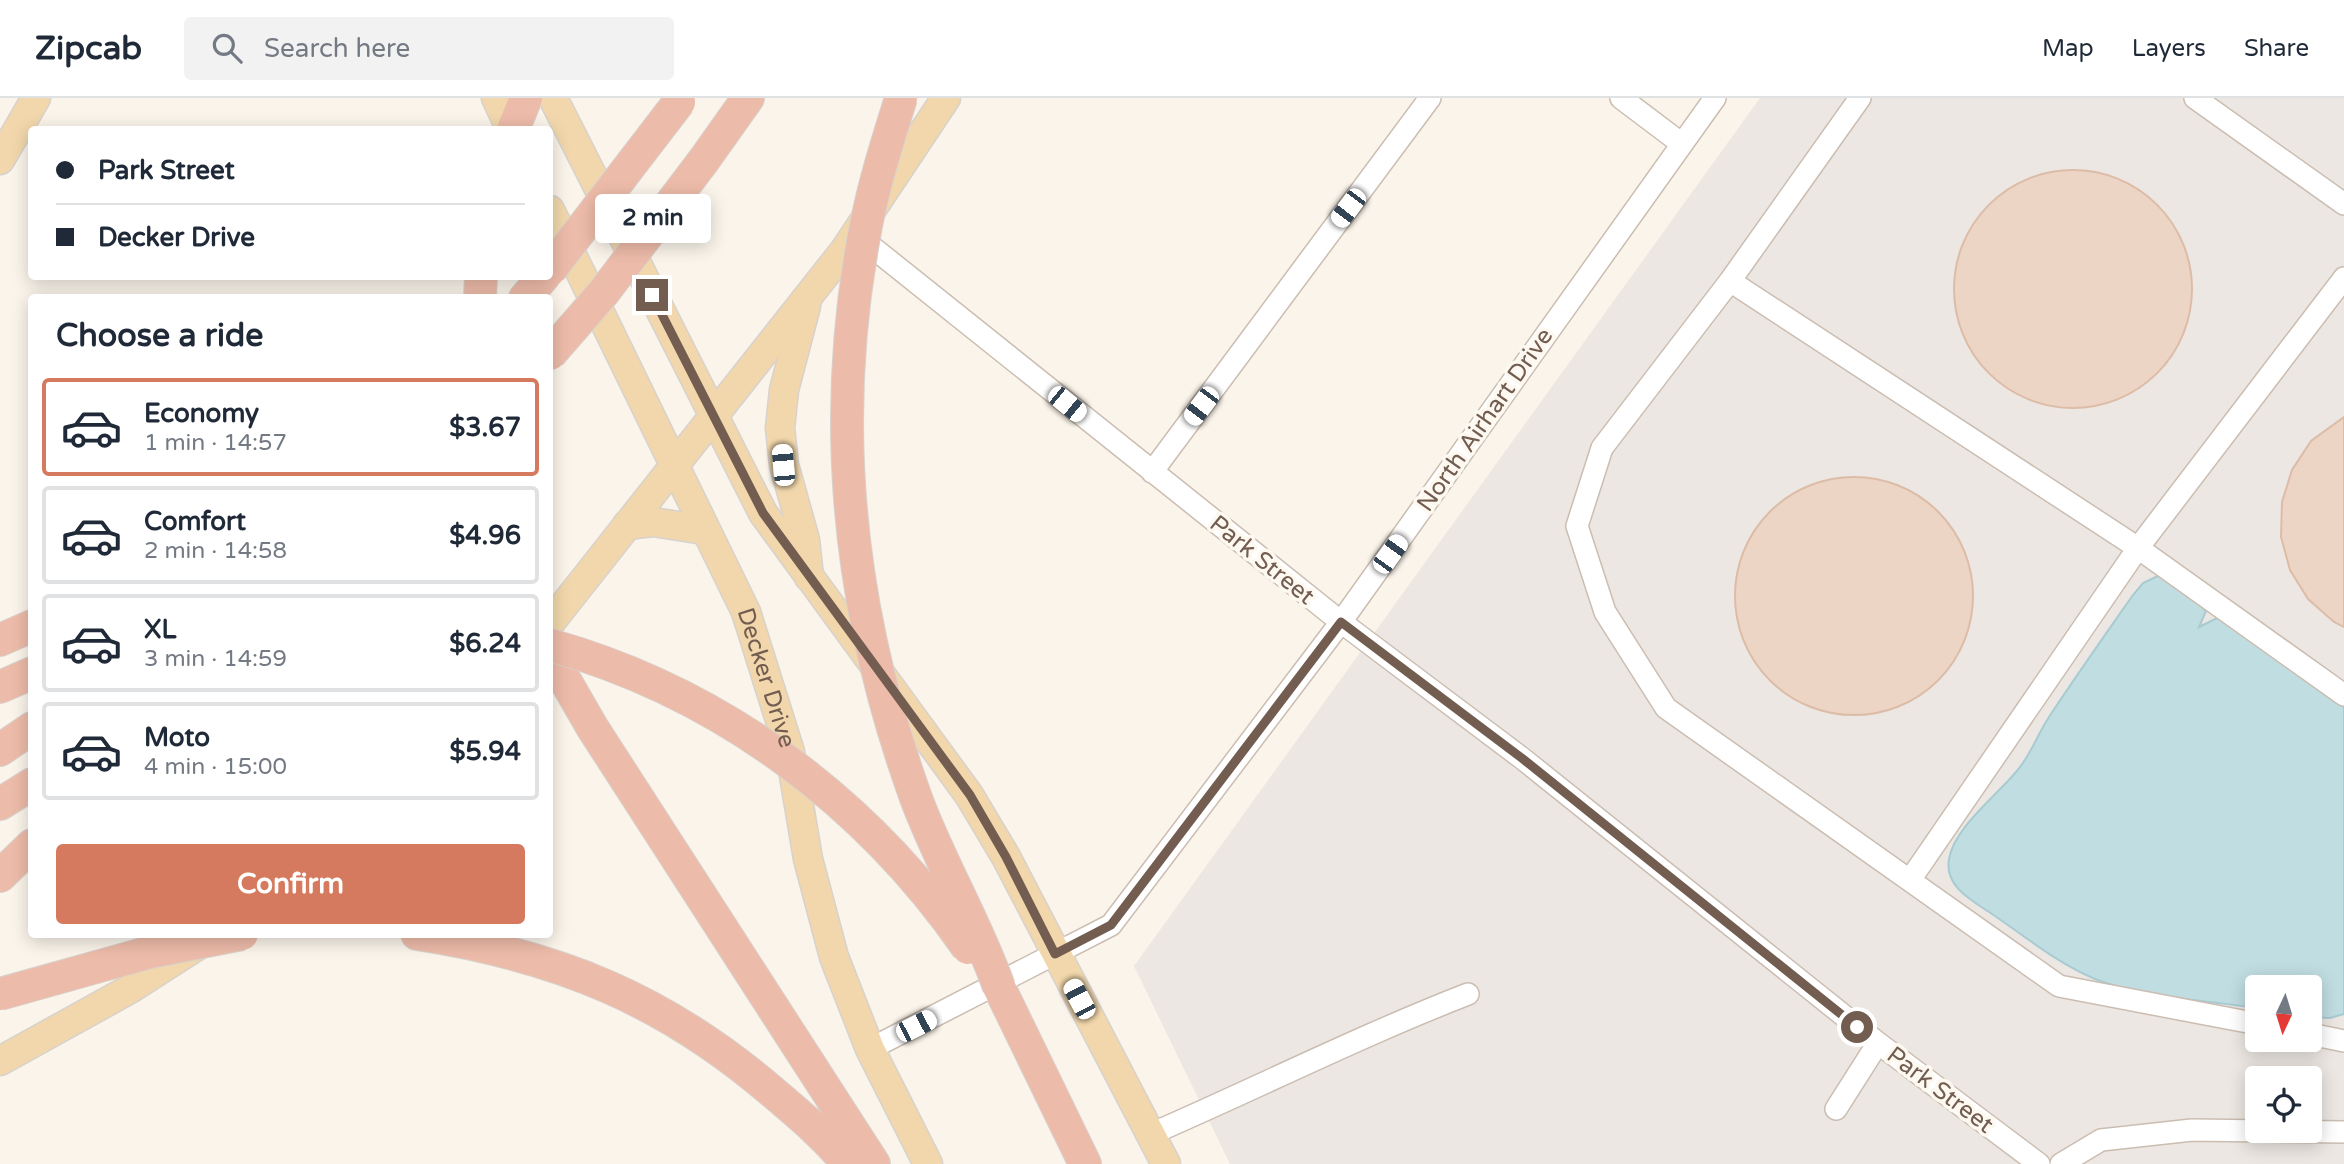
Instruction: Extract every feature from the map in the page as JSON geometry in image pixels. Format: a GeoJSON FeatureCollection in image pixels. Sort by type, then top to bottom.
{"type":"FeatureCollection","features":[{"type":"Feature","properties":{"kind":"highway"},"geometry":{"type":"LineString","coordinates":[[514,126],[526,98]]}},
{"type":"Feature","properties":{"kind":"highway"},"geometry":{"type":"LineString","coordinates":[[553,351],[604,292],[748,98]]}},
{"type":"Feature","properties":{"kind":"highway"},"geometry":{"type":"LineString","coordinates":[[901,98],[866,224],[848,361],[846,430],[853,537],[876,674],[917,801],[985,948],[999,988],[1085,1164]]}},
{"type":"Feature","properties":{"kind":"highway"},"geometry":{"type":"LineString","coordinates":[[553,266],[681,100]]}},
{"type":"Feature","properties":{"kind":"highway"},"geometry":{"type":"LineString","coordinates":[[528,294],[541,280]]}},
{"type":"Feature","properties":{"kind":"highway"},"geometry":{"type":"LineString","coordinates":[[0,640],[28,628]]}},
{"type":"Feature","properties":{"kind":"highway"},"geometry":{"type":"LineString","coordinates":[[553,646],[618,668],[699,706],[809,775],[888,847],[949,920],[999,988]]}},
{"type":"Feature","properties":{"kind":"highway"},"geometry":{"type":"LineString","coordinates":[[553,659],[592,727],[874,1164]]}},
{"type":"Feature","properties":{"kind":"highway"},"geometry":{"type":"LineString","coordinates":[[0,687],[28,675]]}},
{"type":"Feature","properties":{"kind":"highway"},"geometry":{"type":"LineString","coordinates":[[0,750],[28,731]]}},
{"type":"Feature","properties":{"kind":"highway"},"geometry":{"type":"LineString","coordinates":[[0,804],[28,786]]}},
{"type":"Feature","properties":{"kind":"highway"},"geometry":{"type":"LineString","coordinates":[[0,876],[28,849]]}},
{"type":"Feature","properties":{"kind":"highway"},"geometry":{"type":"LineString","coordinates":[[0,994],[150,952],[222,938]]}},
{"type":"Feature","properties":{"kind":"highway"},"geometry":{"type":"LineString","coordinates":[[441,938],[534,959],[596,980],[643,1002],[743,1066],[808,1123],[848,1164]]}},
{"type":"Feature","properties":{"kind":"main road"},"geometry":{"type":"LineString","coordinates":[[0,160],[36,98]]}},
{"type":"Feature","properties":{"kind":"main road"},"geometry":{"type":"LineString","coordinates":[[496,98],[510,126]]}},
{"type":"Feature","properties":{"kind":"main road"},"geometry":{"type":"LineString","coordinates":[[553,98],[763,513],[809,580],[905,703],[970,795],[1006,857],[1166,1164]]}},
{"type":"Feature","properties":{"kind":"main road"},"geometry":{"type":"LineString","coordinates":[[553,619],[808,297],[855,234],[946,98]]}},
{"type":"Feature","properties":{"kind":"main road","name":"Decker Drive"},"geometry":{"type":"LineString","coordinates":[[553,216],[746,612],[790,752],[820,912],[838,968],[870,1049],[928,1164]]}},
{"type":"Feature","properties":{"kind":"main road"},"geometry":{"type":"LineString","coordinates":[[808,297],[803,330],[784,390],[780,428],[783,465],[805,540],[809,580]]}},
{"type":"Feature","properties":{"kind":"main road"},"geometry":{"type":"LineString","coordinates":[[627,525],[653,522],[704,530]]}},
{"type":"Feature","properties":{"kind":"main road"},"geometry":{"type":"LineString","coordinates":[[0,1061],[130,989],[208,938]]}},
{"type":"Feature","properties":{"kind":"street"},"geometry":{"type":"LineString","coordinates":[[1152,472],[1430,98]]}},
{"type":"Feature","properties":{"kind":"street"},"geometry":{"type":"LineString","coordinates":[[1621,98],[1682,144]]}},
{"type":"Feature","properties":{"kind":"street","name":"North Airhart Drive"},"geometry":{"type":"LineString","coordinates":[[870,1049],[1111,925],[1341,622],[1716,98]]}},
{"type":"Feature","properties":{"kind":"street"},"geometry":{"type":"LineString","coordinates":[[1860,98],[1730,281],[1602,448],[1577,526],[1605,612],[1666,708],[2059,986],[2245,1022]]}},
{"type":"Feature","properties":{"kind":"street"},"geometry":{"type":"LineString","coordinates":[[2194,98],[2344,204]]}},
{"type":"Feature","properties":{"kind":"street","name":"Park Street"},"geometry":{"type":"LineString","coordinates":[[855,234],[1341,622],[1523,759],[1878,1043],[2039,1164]]}},
{"type":"Feature","properties":{"kind":"street"},"geometry":{"type":"LineString","coordinates":[[1910,880],[2138,548],[2344,278]]}},
{"type":"Feature","properties":{"kind":"street"},"geometry":{"type":"LineString","coordinates":[[1730,281],[2138,548],[2344,695]]}},
{"type":"Feature","properties":{"kind":"street"},"geometry":{"type":"LineString","coordinates":[[1150,1134],[1293,1072],[1366,1035],[1468,994]]}},
{"type":"Feature","properties":{"kind":"street"},"geometry":{"type":"LineString","coordinates":[[2322,1036],[2344,1041]]}},
{"type":"Feature","properties":{"kind":"street"},"geometry":{"type":"LineString","coordinates":[[1836,1109],[1878,1043]]}},
{"type":"Feature","properties":{"kind":"street"},"geometry":{"type":"LineString","coordinates":[[2061,1164],[2101,1140],[2192,1130],[2344,1132]]}},
{"type":"Feature","properties":{"kind":"shaded area"},"geometry":{"type":"Polygon","coordinates":[[[1760,98],[2344,98],[2344,1164],[1230,1164],[1134,966],[1760,98]]]}},
{"type":"Feature","properties":{"kind":"water"},"geometry":{"type":"Polygon","coordinates":[[[2160,575],[2190,595],[2206,611],[2199,627],[2217,618],[2227,620],[2344,701],[2344,1014],[2322,1018],[2322,975],[2245,975],[2245,1006],[2153,994],[2095,979],[2055,957],[1977,904],[1961,892],[1951,878],[1949,859],[1959,836],[2021,765],[2049,717],[2143,583],[2160,575]]]}},
{"type":"Feature","properties":{"kind":"building"},"geometry":{"type":"Polygon","coordinates":[[[2061,170],[2085,170],[2108,175],[2129,184],[2149,197],[2165,213],[2187,254],[2192,289],[2190,312],[2183,335],[2165,365],[2149,381],[2108,403],[2085,408],[2061,408],[2038,403],[2017,394],[1997,381],[1981,365],[1959,324],[1954,301],[1954,277],[1959,254],[1968,233],[1981,213],[1997,197],[2038,175],[2061,170]]]}},
{"type":"Feature","properties":{"kind":"building"},"geometry":{"type":"Polygon","coordinates":[[[2344,417],[2344,627],[2334,622],[2308,599],[2290,570],[2281,537],[2282,502],[2292,470],[2311,441],[2344,417]]]}},
{"type":"Feature","properties":{"kind":"building"},"geometry":{"type":"Polygon","coordinates":[[[1842,477],[1866,477],[1889,482],[1910,491],[1930,504],[1946,520],[1968,561],[1973,596],[1971,619],[1964,642],[1946,672],[1930,688],[1889,710],[1866,715],[1842,715],[1819,710],[1798,701],[1778,688],[1762,672],[1740,631],[1735,608],[1735,584],[1740,561],[1749,540],[1762,520],[1778,504],[1819,482],[1842,477]]]}},
{"type":"Feature","properties":{"kind":"route"},"geometry":{"type":"LineString","coordinates":[[652,295],[763,513],[809,580],[897,692],[970,795],[1006,857],[1055,954],[1088,940],[1111,925],[1341,622],[1523,759],[1857,1027]]}}]}
